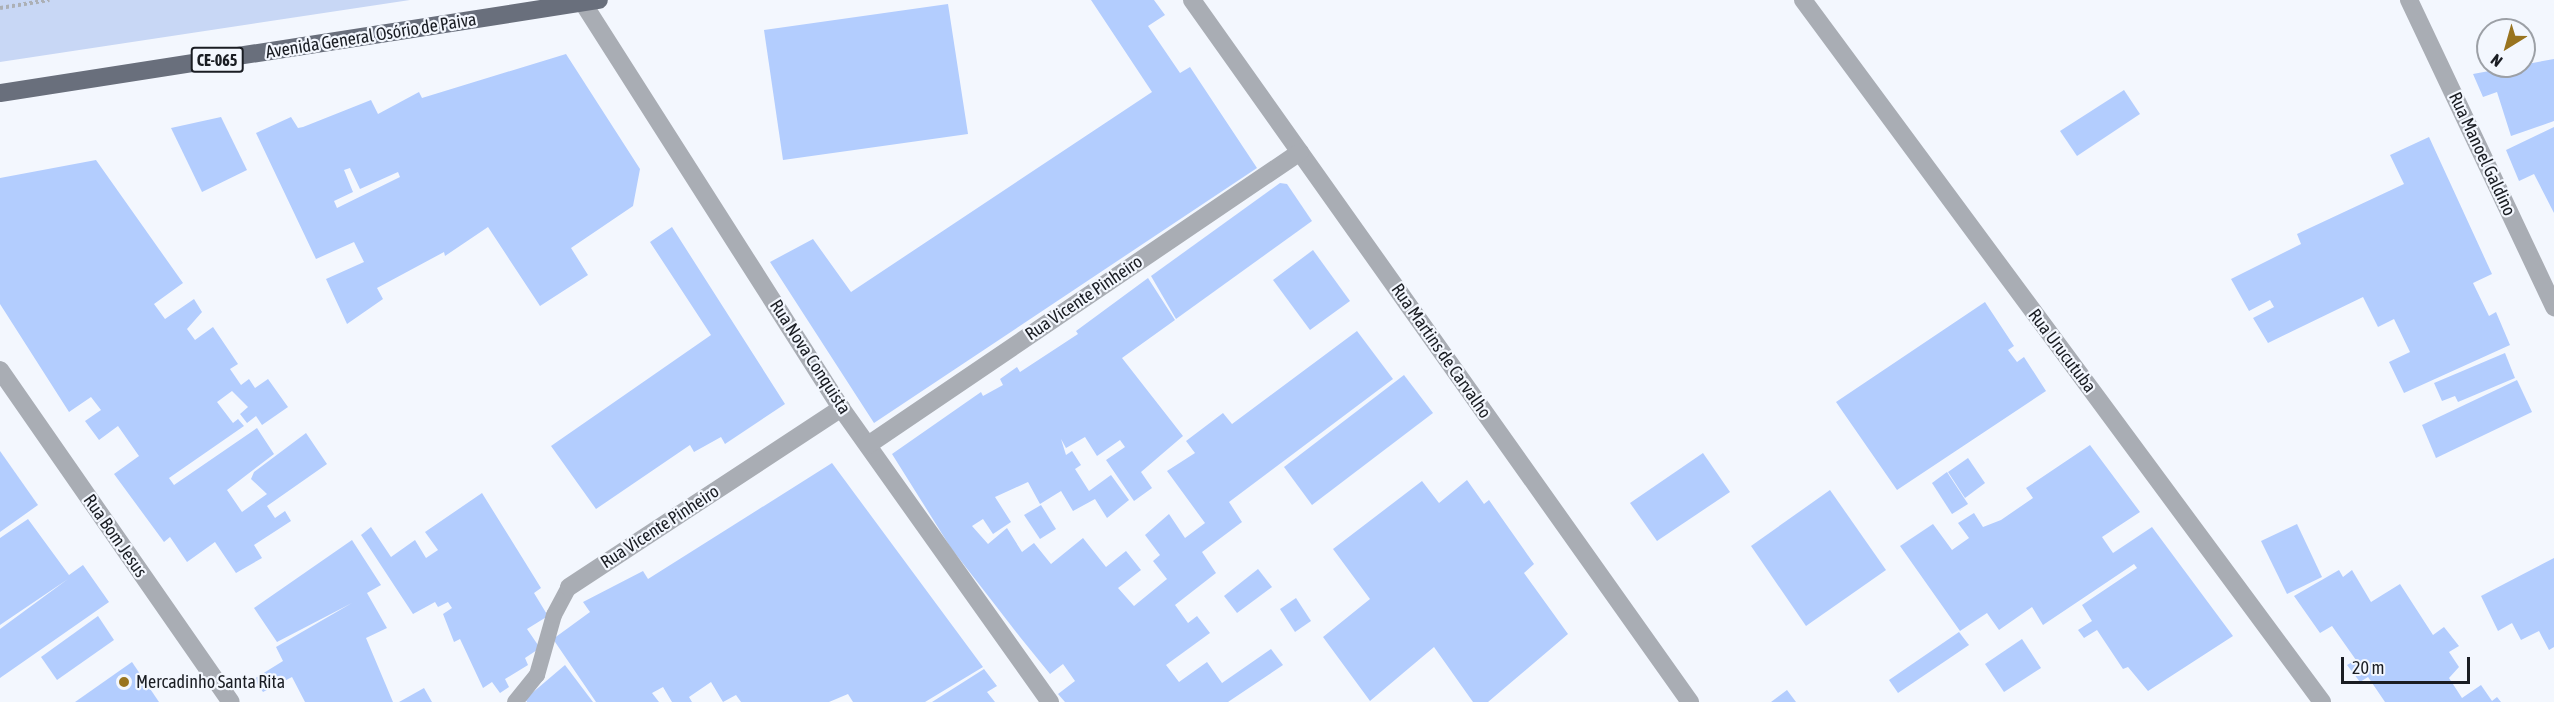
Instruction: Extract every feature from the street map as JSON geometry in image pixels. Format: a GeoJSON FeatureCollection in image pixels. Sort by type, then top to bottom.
{"type":"FeatureCollection","features":[{"type":"Feature","properties":{"kind":"main road","name":"Avenida General Osório de Paiva"},"geometry":{"type":"LineString","coordinates":[[0,93],[591,1]]}},
{"type":"Feature","properties":{"kind":"street","name":"Rua Martins de Carvalho"},"geometry":{"type":"LineString","coordinates":[[1192,0],[1690,702]]}},
{"type":"Feature","properties":{"kind":"street","name":"Rua Urucutuba"},"geometry":{"type":"LineString","coordinates":[[1803,0],[2322,702]]}},
{"type":"Feature","properties":{"kind":"street","name":"Rua Manoel Galdino"},"geometry":{"type":"LineString","coordinates":[[2409,0],[2554,307]]}},
{"type":"Feature","properties":{"kind":"street","name":"Rua Nova Conquista"},"geometry":{"type":"LineString","coordinates":[[591,1],[841,408],[1050,702]]}},
{"type":"Feature","properties":{"kind":"street","name":"Rua Vicente Pinheiro"},"geometry":{"type":"LineString","coordinates":[[868,445],[1300,152]]}},
{"type":"Feature","properties":{"kind":"street","name":"Rua Bom Jesus"},"geometry":{"type":"LineString","coordinates":[[0,370],[231,702]]}},
{"type":"Feature","properties":{"kind":"street","name":"Rua Vicente Pinheiro"},"geometry":{"type":"LineString","coordinates":[[569,587],[841,408]]}},
{"type":"Feature","properties":{"kind":"lane"},"geometry":{"type":"LineString","coordinates":[[515,702],[537,675],[555,615],[569,587]]}},
{"type":"Feature","properties":{"kind":"path"},"geometry":{"type":"LineString","coordinates":[[0,8],[49,0]]}},
{"type":"Feature","properties":{"kind":"shaded area"},"geometry":{"type":"Polygon","coordinates":[[[0,0],[410,0],[0,62],[0,0]]]}},
{"type":"Feature","properties":{"kind":"building"},"geometry":{"type":"Polygon","coordinates":[[[1091,0],[1154,0],[1165,15],[1148,26],[1180,73],[1190,67],[1257,168],[874,423],[770,262],[813,239],[851,292],[1152,92],[1091,0]]]}},
{"type":"Feature","properties":{"kind":"building"},"geometry":{"type":"Polygon","coordinates":[[[948,4],[968,134],[783,160],[764,30],[948,4]]]}},
{"type":"Feature","properties":{"kind":"building"},"geometry":{"type":"Polygon","coordinates":[[[566,54],[640,169],[633,206],[571,248],[588,275],[540,306],[488,227],[445,256],[444,252],[377,288],[383,299],[347,324],[326,279],[364,262],[354,242],[316,259],[256,133],[291,117],[298,128],[303,127],[371,100],[378,114],[419,92],[422,98],[566,54]],[[350,168],[344,170],[353,192],[334,201],[337,208],[400,177],[398,172],[360,189],[350,168]]]}},
{"type":"Feature","properties":{"kind":"building"},"geometry":{"type":"Polygon","coordinates":[[[2554,59],[2554,121],[2511,136],[2497,92],[2483,97],[2473,74],[2476,73],[2476,78],[2536,78],[2536,62],[2554,59]]]}},
{"type":"Feature","properties":{"kind":"building"},"geometry":{"type":"Polygon","coordinates":[[[2124,90],[2140,114],[2077,156],[2060,131],[2124,90]]]}},
{"type":"Feature","properties":{"kind":"building"},"geometry":{"type":"Polygon","coordinates":[[[221,117],[247,170],[202,192],[171,128],[221,117]]]}},
{"type":"Feature","properties":{"kind":"building"},"geometry":{"type":"Polygon","coordinates":[[[2554,127],[2554,213],[2534,174],[2519,181],[2506,150],[2554,127]]]}},
{"type":"Feature","properties":{"kind":"building"},"geometry":{"type":"Polygon","coordinates":[[[2429,137],[2492,274],[2473,283],[2489,316],[2496,312],[2510,345],[2404,393],[2389,362],[2410,352],[2394,319],[2378,327],[2363,297],[2268,343],[2253,318],[2274,307],[2270,300],[2249,311],[2231,279],[2301,244],[2297,234],[2404,184],[2390,155],[2429,137]]]}},
{"type":"Feature","properties":{"kind":"building"},"geometry":{"type":"Polygon","coordinates":[[[96,160],[183,283],[154,304],[165,319],[194,299],[202,312],[187,329],[195,340],[213,327],[238,364],[230,369],[241,385],[249,379],[255,388],[268,379],[288,407],[262,425],[256,416],[247,423],[240,414],[248,407],[232,391],[217,402],[233,423],[238,419],[244,426],[169,478],[174,485],[257,428],[274,454],[227,490],[242,512],[267,494],[251,479],[254,472],[306,433],[327,464],[267,506],[275,518],[285,511],[291,521],[254,545],[262,558],[236,573],[215,542],[187,562],[170,537],[164,542],[114,474],[139,456],[118,426],[99,440],[85,421],[101,410],[91,397],[69,412],[0,304],[0,178],[96,160]]]}},
{"type":"Feature","properties":{"kind":"building"},"geometry":{"type":"Polygon","coordinates":[[[1280,183],[1287,184],[1312,221],[1176,319],[1151,276],[1280,183]]]}},
{"type":"Feature","properties":{"kind":"building"},"geometry":{"type":"Polygon","coordinates":[[[672,227],[785,404],[725,444],[721,437],[694,452],[690,445],[596,509],[551,446],[711,335],[650,242],[672,227]]]}},
{"type":"Feature","properties":{"kind":"building"},"geometry":{"type":"Polygon","coordinates":[[[1313,250],[1350,301],[1310,330],[1273,280],[1313,250]]]}},
{"type":"Feature","properties":{"kind":"building"},"geometry":{"type":"Polygon","coordinates":[[[1148,278],[1175,320],[1122,358],[1183,436],[1141,472],[1152,488],[1134,501],[1106,460],[1125,447],[1120,440],[1097,456],[1085,437],[1066,448],[1061,439],[1066,455],[1072,451],[1081,465],[1075,469],[1089,491],[1111,475],[1129,500],[1107,518],[1095,499],[1073,511],[1061,491],[1040,504],[1028,482],[995,497],[1011,522],[993,534],[983,519],[972,526],[988,544],[1007,528],[1022,552],[1034,543],[1051,564],[1083,538],[1106,567],[1126,551],[1141,570],[1118,588],[1134,606],[1167,579],[1153,561],[1160,555],[1145,535],[1169,514],[1185,538],[1205,523],[1167,471],[1195,453],[1186,441],[1223,413],[1232,424],[1357,331],[1393,379],[1229,502],[1242,522],[1202,552],[1216,573],[1175,605],[1188,623],[1197,616],[1210,633],[1166,665],[1179,682],[1207,662],[1222,683],[1271,649],[1283,665],[1228,702],[1065,702],[1058,694],[1075,681],[1063,664],[1050,674],[1020,637],[951,548],[892,454],[981,392],[983,396],[1003,385],[1000,379],[1017,367],[1020,372],[1078,334],[1076,331],[1148,278]]]}},
{"type":"Feature","properties":{"kind":"building"},"geometry":{"type":"Polygon","coordinates":[[[1985,302],[2014,346],[2008,350],[2017,362],[2024,357],[2046,391],[1897,490],[1836,402],[1985,302]]]}},
{"type":"Feature","properties":{"kind":"building"},"geometry":{"type":"Polygon","coordinates":[[[2505,353],[2515,378],[2458,402],[2455,396],[2442,401],[2434,383],[2505,353]]]}},
{"type":"Feature","properties":{"kind":"building"},"geometry":{"type":"Polygon","coordinates":[[[1404,375],[1433,413],[1312,505],[1284,467],[1404,375]]]}},
{"type":"Feature","properties":{"kind":"building"},"geometry":{"type":"Polygon","coordinates":[[[2517,380],[2532,412],[2436,458],[2422,425],[2517,380]]]}},
{"type":"Feature","properties":{"kind":"building"},"geometry":{"type":"Polygon","coordinates":[[[2090,445],[2140,512],[2102,537],[2113,553],[2152,527],[2233,636],[2148,691],[2128,667],[2123,669],[2097,630],[2084,638],[2078,630],[2092,621],[2082,605],[2137,568],[2134,564],[2043,625],[2032,607],[1999,630],[1987,613],[1960,631],[1900,546],[1933,524],[1952,550],[1969,538],[1958,523],[1974,513],[1983,527],[2001,520],[2033,498],[2026,488],[2090,445]]]}},
{"type":"Feature","properties":{"kind":"building"},"geometry":{"type":"Polygon","coordinates":[[[0,451],[38,505],[0,532],[0,451]]]}},
{"type":"Feature","properties":{"kind":"building"},"geometry":{"type":"Polygon","coordinates":[[[1703,453],[1730,492],[1657,541],[1630,503],[1703,453]]]}},
{"type":"Feature","properties":{"kind":"building"},"geometry":{"type":"Polygon","coordinates":[[[1968,458],[1985,483],[1965,498],[1948,472],[1968,458]]]}},
{"type":"Feature","properties":{"kind":"building"},"geometry":{"type":"Polygon","coordinates":[[[832,463],[983,667],[925,702],[853,702],[848,694],[829,702],[741,702],[736,695],[723,702],[711,682],[689,697],[692,702],[672,702],[663,687],[652,693],[659,702],[596,702],[553,639],[590,612],[583,602],[643,571],[648,579],[832,463]]]}},
{"type":"Feature","properties":{"kind":"building"},"geometry":{"type":"Polygon","coordinates":[[[1947,472],[1968,504],[1952,514],[1932,483],[1947,472]]]}},
{"type":"Feature","properties":{"kind":"building"},"geometry":{"type":"Polygon","coordinates":[[[1467,480],[1484,504],[1489,500],[1534,564],[1524,573],[1568,634],[1488,702],[1473,702],[1434,647],[1370,701],[1323,637],[1370,599],[1333,549],[1422,481],[1439,503],[1467,480]]]}},
{"type":"Feature","properties":{"kind":"building"},"geometry":{"type":"Polygon","coordinates":[[[1830,490],[1886,570],[1806,626],[1751,546],[1830,490]]]}},
{"type":"Feature","properties":{"kind":"building"},"geometry":{"type":"Polygon","coordinates":[[[482,493],[541,588],[534,593],[548,616],[527,629],[540,648],[525,658],[528,665],[505,679],[509,687],[500,693],[492,682],[483,688],[460,639],[454,642],[443,614],[452,608],[448,602],[438,607],[435,602],[413,614],[361,535],[371,527],[391,557],[415,540],[426,558],[438,550],[425,532],[482,493]]]}},
{"type":"Feature","properties":{"kind":"building"},"geometry":{"type":"Polygon","coordinates":[[[1041,505],[1056,529],[1040,539],[1024,515],[1041,505]]]}},
{"type":"Feature","properties":{"kind":"building"},"geometry":{"type":"Polygon","coordinates":[[[28,519],[69,575],[83,565],[109,602],[0,678],[0,629],[68,579],[0,625],[0,538],[28,519]]]}},
{"type":"Feature","properties":{"kind":"building"},"geometry":{"type":"Polygon","coordinates":[[[2297,524],[2322,577],[2287,594],[2261,541],[2297,524]]]}},
{"type":"Feature","properties":{"kind":"building"},"geometry":{"type":"Polygon","coordinates":[[[352,540],[381,585],[367,593],[387,628],[366,638],[393,702],[305,702],[292,677],[263,692],[254,679],[283,661],[276,647],[352,603],[277,642],[254,608],[352,540]]]}},
{"type":"Feature","properties":{"kind":"building"},"geometry":{"type":"Polygon","coordinates":[[[2554,558],[2554,647],[2549,650],[2539,631],[2521,640],[2512,623],[2498,631],[2481,596],[2554,558]]]}},
{"type":"Feature","properties":{"kind":"building"},"geometry":{"type":"Polygon","coordinates":[[[1258,569],[1272,587],[1237,613],[1224,596],[1258,569]]]}},
{"type":"Feature","properties":{"kind":"building"},"geometry":{"type":"Polygon","coordinates":[[[2339,570],[2343,577],[2352,570],[2371,602],[2400,584],[2433,635],[2444,627],[2459,646],[2449,652],[2459,667],[2449,678],[2462,698],[2481,685],[2492,701],[2497,697],[2501,702],[2385,702],[2368,677],[2360,682],[2347,665],[2356,660],[2332,626],[2320,633],[2294,596],[2339,570]]]}},
{"type":"Feature","properties":{"kind":"building"},"geometry":{"type":"Polygon","coordinates":[[[1296,598],[1311,621],[1295,632],[1280,609],[1296,598]]]}},
{"type":"Feature","properties":{"kind":"building"},"geometry":{"type":"Polygon","coordinates":[[[98,616],[114,640],[57,680],[41,657],[98,616]]]}},
{"type":"Feature","properties":{"kind":"building"},"geometry":{"type":"Polygon","coordinates":[[[1959,632],[1969,645],[1898,693],[1889,680],[1959,632]]]}},
{"type":"Feature","properties":{"kind":"building"},"geometry":{"type":"Polygon","coordinates":[[[2022,639],[2041,668],[2004,692],[1985,664],[2022,639]]]}},
{"type":"Feature","properties":{"kind":"building","name":"Mercadinho Santa Rita"},"geometry":{"type":"Polygon","coordinates":[[[132,662],[159,702],[75,702],[132,662]]]}},
{"type":"Feature","properties":{"kind":"building"},"geometry":{"type":"Polygon","coordinates":[[[565,665],[593,702],[527,702],[525,699],[565,665]]]}},
{"type":"Feature","properties":{"kind":"building"},"geometry":{"type":"Polygon","coordinates":[[[984,669],[997,686],[987,692],[995,702],[932,702],[984,669]]]}},
{"type":"Feature","properties":{"kind":"building"},"geometry":{"type":"Polygon","coordinates":[[[424,688],[432,702],[399,702],[408,697],[424,688]]]}},
{"type":"Feature","properties":{"kind":"building"},"geometry":{"type":"Polygon","coordinates":[[[1787,690],[1796,702],[1771,702],[1787,690]]]}},
{"type":"Feature","properties":{"kind":"place","name":"Mercadinho Santa Rita"},"geometry":{"type":"Point","coordinates":[124,682]}}]}
